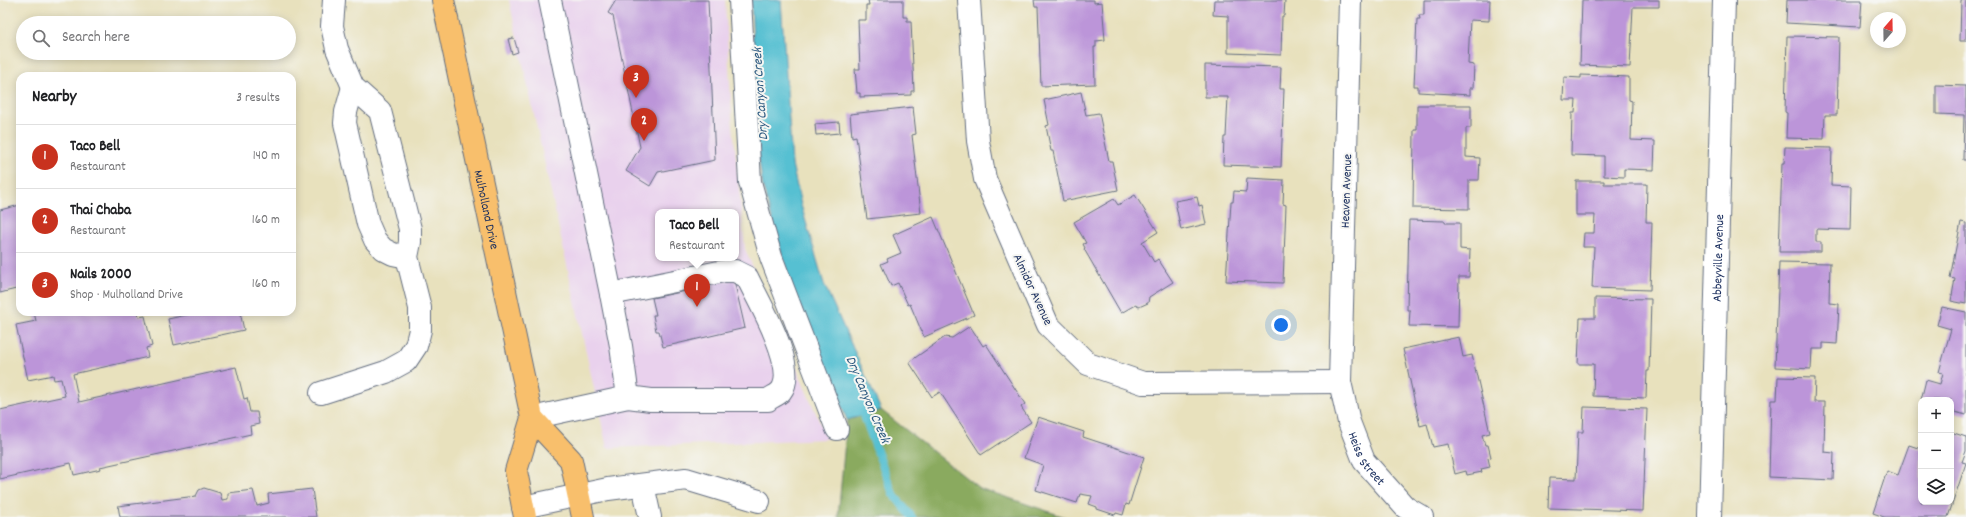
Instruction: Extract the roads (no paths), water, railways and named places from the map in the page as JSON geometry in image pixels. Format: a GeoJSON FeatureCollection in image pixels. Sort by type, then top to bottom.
{"type":"FeatureCollection","features":[{"type":"Feature","properties":{"kind":"main road","name":"Mulholland Drive"},"geometry":{"type":"LineString","coordinates":[[443,0],[532,418],[516,471],[524,512]]}},
{"type":"Feature","properties":{"kind":"main road"},"geometry":{"type":"LineString","coordinates":[[532,418],[571,460],[584,517]]}},
{"type":"Feature","properties":{"kind":"street"},"geometry":{"type":"LineString","coordinates":[[321,393],[386,372],[406,361],[416,346],[420,330],[420,308],[407,257],[410,242],[410,229],[380,111],[353,87],[338,49],[332,26],[334,0]]}},
{"type":"Feature","properties":{"kind":"street"},"geometry":{"type":"LineString","coordinates":[[550,0],[611,294],[628,397]]}},
{"type":"Feature","properties":{"kind":"street"},"geometry":{"type":"LineString","coordinates":[[740,0],[750,182],[771,257],[838,429]]}},
{"type":"Feature","properties":{"kind":"street","name":"Almidor Avenue"},"geometry":{"type":"LineString","coordinates":[[969,0],[978,141],[985,179],[1048,325],[1088,364],[1143,383],[1340,382]]}},
{"type":"Feature","properties":{"kind":"street","name":"Heaven Avenue"},"geometry":{"type":"LineString","coordinates":[[1340,382],[1350,0]]}},
{"type":"Feature","properties":{"kind":"street","name":"Abbeyville Avenue"},"geometry":{"type":"LineString","coordinates":[[1710,517],[1724,0]]}},
{"type":"Feature","properties":{"kind":"street"},"geometry":{"type":"LineString","coordinates":[[353,87],[346,112],[345,123],[368,224],[375,240],[383,249],[393,254],[407,257]]}},
{"type":"Feature","properties":{"kind":"street"},"geometry":{"type":"LineString","coordinates":[[532,418],[628,397],[651,400],[768,400],[781,391],[786,375],[783,354],[747,277],[735,271],[724,271],[611,294]]}},
{"type":"Feature","properties":{"kind":"street","name":"Heiss Street"},"geometry":{"type":"LineString","coordinates":[[1340,382],[1349,422],[1364,461],[1405,507],[1422,517]]}},
{"type":"Feature","properties":{"kind":"street"},"geometry":{"type":"LineString","coordinates":[[524,512],[608,489],[686,479],[759,501]]}},
{"type":"Feature","properties":{"kind":"street"},"geometry":{"type":"LineString","coordinates":[[642,484],[650,517]]}},
{"type":"Feature","properties":{"kind":"water"},"geometry":{"type":"Polygon","coordinates":[[[751,0],[781,0],[792,164],[801,205],[824,284],[881,410],[847,420],[793,293],[763,187],[758,153],[751,0]]]}},
{"type":"Feature","properties":{"kind":"waterway","name":"Dry Canyon Creek"},"geometry":{"type":"LineString","coordinates":[[860,405],[893,494],[912,517]]}},
{"type":"Feature","properties":{"kind":"place","name":"Nails 2000"},"geometry":{"type":"Point","coordinates":[636,98]}},
{"type":"Feature","properties":{"kind":"place","name":"Thai Chaba"},"geometry":{"type":"Point","coordinates":[644,141]}},
{"type":"Feature","properties":{"kind":"place","name":"Taco Bell"},"geometry":{"type":"Point","coordinates":[697,307]}}]}
